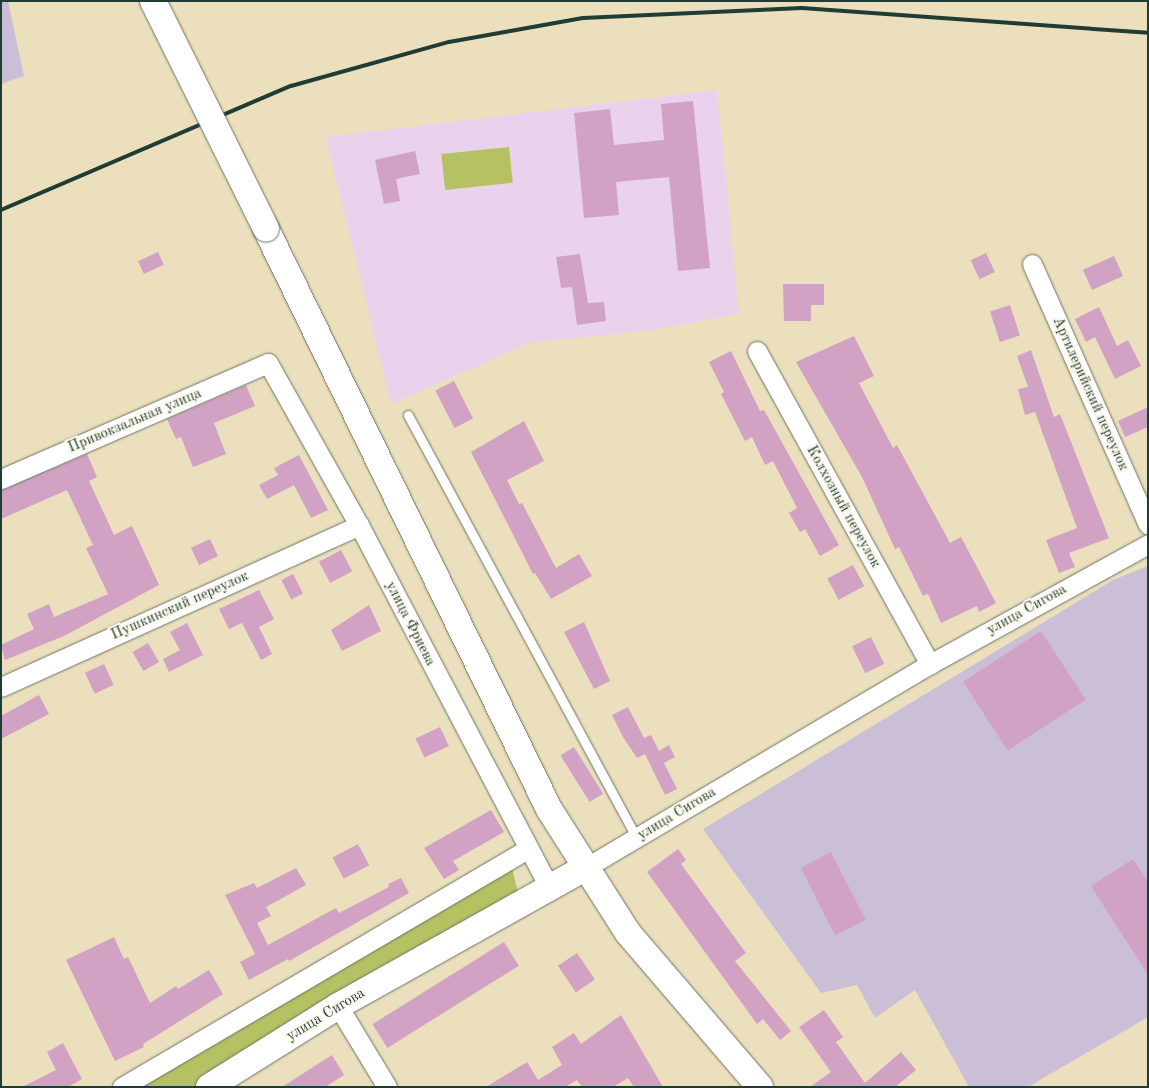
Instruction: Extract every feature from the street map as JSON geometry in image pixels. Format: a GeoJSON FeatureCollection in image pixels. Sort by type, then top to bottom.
{"type":"FeatureCollection","features":[{"type":"Feature","properties":{"kind":"main road"},"geometry":{"type":"LineString","coordinates":[[153,1],[549,809],[628,933],[760,1087]]}},
{"type":"Feature","properties":{"kind":"main road","name":"улица Сигова"},"geometry":{"type":"LineString","coordinates":[[209,1087],[338,1006],[585,868]]}},
{"type":"Feature","properties":{"kind":"street","name":"Артилерийский переулок"},"geometry":{"type":"LineString","coordinates":[[1032,264],[1148,524]]}},
{"type":"Feature","properties":{"kind":"street","name":"Колхозный переулок"},"geometry":{"type":"LineString","coordinates":[[757,351],[930,664]]}},
{"type":"Feature","properties":{"kind":"street","name":"Привокзальная улица"},"geometry":{"type":"LineString","coordinates":[[1,479],[268,364]]}},
{"type":"Feature","properties":{"kind":"street","name":"улица Фриева"},"geometry":{"type":"LineString","coordinates":[[268,364],[358,525],[549,887]]}},
{"type":"Feature","properties":{"kind":"street","name":"Пушкинский переулок"},"geometry":{"type":"LineString","coordinates":[[1,688],[358,525]]}},
{"type":"Feature","properties":{"kind":"street","name":"улица Сигова"},"geometry":{"type":"LineString","coordinates":[[585,868],[930,664],[1148,544]]}},
{"type":"Feature","properties":{"kind":"street"},"geometry":{"type":"LineString","coordinates":[[122,1087],[528,849]]}},
{"type":"Feature","properties":{"kind":"street"},"geometry":{"type":"LineString","coordinates":[[338,1006],[387,1087]]}},
{"type":"Feature","properties":{"kind":"lane"},"geometry":{"type":"LineString","coordinates":[[408,415],[638,838]]}},
{"type":"Feature","properties":{"kind":"shaded area"},"geometry":{"type":"Polygon","coordinates":[[[1,1],[8,1],[24,76],[1,84],[1,1]]]}},
{"type":"Feature","properties":{"kind":"shaded area"},"geometry":{"type":"Polygon","coordinates":[[[717,90],[739,314],[652,330],[529,343],[391,404],[326,137],[717,90]]]}},
{"type":"Feature","properties":{"kind":"shaded area"},"geometry":{"type":"Polygon","coordinates":[[[1148,566],[1148,1017],[1028,1087],[969,1087],[915,990],[875,1018],[857,985],[821,993],[703,829],[1113,580],[1148,566]]]}},
{"type":"Feature","properties":{"kind":"green space"},"geometry":{"type":"Polygon","coordinates":[[[509,147],[513,183],[445,190],[441,154],[509,147]]]}},
{"type":"Feature","properties":{"kind":"green space"},"geometry":{"type":"Polygon","coordinates":[[[511,864],[518,893],[199,1087],[133,1087],[511,864]]]}},
{"type":"Feature","properties":{"kind":"building"},"geometry":{"type":"Polygon","coordinates":[[[693,101],[710,268],[678,271],[669,177],[616,182],[619,215],[584,218],[574,113],[610,109],[614,145],[664,140],[661,104],[693,101]]]}},
{"type":"Feature","properties":{"kind":"building"},"geometry":{"type":"Polygon","coordinates":[[[415,151],[420,174],[396,179],[400,201],[384,204],[375,160],[415,151]]]}},
{"type":"Feature","properties":{"kind":"building"},"geometry":{"type":"Polygon","coordinates":[[[158,252],[164,265],[144,274],[138,261],[158,252]]]}},
{"type":"Feature","properties":{"kind":"building"},"geometry":{"type":"Polygon","coordinates":[[[986,253],[995,272],[979,279],[971,260],[986,253]]]}},
{"type":"Feature","properties":{"kind":"building"},"geometry":{"type":"Polygon","coordinates":[[[580,254],[588,303],[604,302],[606,321],[577,325],[572,287],[561,288],[556,257],[580,254]]]}},
{"type":"Feature","properties":{"kind":"building"},"geometry":{"type":"Polygon","coordinates":[[[1114,256],[1123,276],[1092,290],[1083,270],[1114,256]]]}},
{"type":"Feature","properties":{"kind":"building"},"geometry":{"type":"Polygon","coordinates":[[[783,284],[824,284],[824,305],[811,305],[811,321],[784,321],[783,284]]]}},
{"type":"Feature","properties":{"kind":"building"},"geometry":{"type":"Polygon","coordinates":[[[1010,305],[1020,335],[1000,342],[990,311],[1010,305]]]}},
{"type":"Feature","properties":{"kind":"building"},"geometry":{"type":"Polygon","coordinates":[[[1099,307],[1117,346],[1128,340],[1141,366],[1115,379],[1095,337],[1086,342],[1075,319],[1099,307]]]}},
{"type":"Feature","properties":{"kind":"building"},"geometry":{"type":"Polygon","coordinates":[[[854,336],[874,376],[859,383],[893,448],[897,445],[950,543],[961,537],[996,603],[979,612],[977,606],[941,623],[928,594],[923,596],[899,547],[895,549],[862,477],[796,362],[854,336]]]}},
{"type":"Feature","properties":{"kind":"building"},"geometry":{"type":"Polygon","coordinates":[[[1031,350],[1054,417],[1060,414],[1109,538],[1069,553],[1075,567],[1059,573],[1046,540],[1077,528],[1035,412],[1025,415],[1018,389],[1028,387],[1017,356],[1031,350]]]}},
{"type":"Feature","properties":{"kind":"building"},"geometry":{"type":"Polygon","coordinates":[[[731,351],[760,411],[764,410],[839,545],[820,556],[805,529],[800,532],[789,513],[797,508],[773,461],[765,465],[752,437],[745,441],[721,394],[724,392],[709,362],[731,351]]]}},
{"type":"Feature","properties":{"kind":"building"},"geometry":{"type":"Polygon","coordinates":[[[454,381],[473,418],[454,428],[435,391],[454,381]]]}},
{"type":"Feature","properties":{"kind":"building"},"geometry":{"type":"Polygon","coordinates":[[[246,385],[255,406],[214,423],[226,454],[193,467],[181,437],[176,439],[167,419],[246,385]]]}},
{"type":"Feature","properties":{"kind":"building"},"geometry":{"type":"Polygon","coordinates":[[[1148,407],[1148,427],[1125,437],[1118,421],[1148,407]]]}},
{"type":"Feature","properties":{"kind":"building"},"geometry":{"type":"Polygon","coordinates":[[[524,421],[544,461],[507,480],[519,504],[522,503],[556,568],[579,554],[592,576],[551,599],[535,573],[533,574],[471,452],[524,421]]]}},
{"type":"Feature","properties":{"kind":"building"},"geometry":{"type":"Polygon","coordinates":[[[87,454],[97,477],[89,481],[114,535],[132,526],[159,585],[64,636],[5,660],[1,645],[34,629],[27,614],[49,604],[54,617],[108,594],[86,548],[93,545],[67,490],[1,519],[1,490],[87,454]]]}},
{"type":"Feature","properties":{"kind":"building"},"geometry":{"type":"Polygon","coordinates":[[[299,455],[328,510],[311,518],[294,485],[267,499],[259,485],[278,475],[274,468],[299,455]]]}},
{"type":"Feature","properties":{"kind":"building"},"geometry":{"type":"Polygon","coordinates":[[[210,539],[218,556],[199,565],[191,548],[210,539]]]}},
{"type":"Feature","properties":{"kind":"building"},"geometry":{"type":"Polygon","coordinates":[[[341,550],[352,571],[330,583],[319,562],[341,550]]]}},
{"type":"Feature","properties":{"kind":"building"},"geometry":{"type":"Polygon","coordinates":[[[853,565],[864,586],[839,600],[827,579],[853,565]]]}},
{"type":"Feature","properties":{"kind":"building"},"geometry":{"type":"Polygon","coordinates":[[[293,574],[303,594],[291,600],[281,580],[293,574]]]}},
{"type":"Feature","properties":{"kind":"building"},"geometry":{"type":"Polygon","coordinates":[[[259,590],[274,619],[259,627],[272,654],[261,660],[242,623],[229,629],[219,609],[259,590]]]}},
{"type":"Feature","properties":{"kind":"building"},"geometry":{"type":"Polygon","coordinates":[[[369,605],[381,631],[342,651],[331,630],[369,605]]]}},
{"type":"Feature","properties":{"kind":"building"},"geometry":{"type":"Polygon","coordinates":[[[584,622],[610,681],[594,689],[564,632],[584,622]]]}},
{"type":"Feature","properties":{"kind":"building"},"geometry":{"type":"Polygon","coordinates":[[[187,623],[203,655],[169,672],[163,659],[180,650],[170,632],[187,623]]]}},
{"type":"Feature","properties":{"kind":"building"},"geometry":{"type":"Polygon","coordinates":[[[1041,631],[1086,700],[1008,750],[963,682],[1041,631]]]}},
{"type":"Feature","properties":{"kind":"building"},"geometry":{"type":"Polygon","coordinates":[[[871,637],[884,664],[865,673],[852,646],[871,637]]]}},
{"type":"Feature","properties":{"kind":"building"},"geometry":{"type":"Polygon","coordinates":[[[148,643],[159,662],[143,671],[132,652],[148,643]]]}},
{"type":"Feature","properties":{"kind":"building"},"geometry":{"type":"Polygon","coordinates":[[[104,664],[114,685],[95,694],[85,673],[104,664]]]}},
{"type":"Feature","properties":{"kind":"building"},"geometry":{"type":"Polygon","coordinates":[[[39,695],[49,714],[1,739],[1,716],[39,695]]]}},
{"type":"Feature","properties":{"kind":"building"},"geometry":{"type":"Polygon","coordinates":[[[628,707],[644,738],[651,735],[659,751],[669,745],[675,757],[664,763],[677,789],[665,795],[645,754],[637,758],[623,737],[612,715],[628,707]]]}},
{"type":"Feature","properties":{"kind":"building"},"geometry":{"type":"Polygon","coordinates":[[[440,727],[449,746],[424,757],[416,738],[440,727]]]}},
{"type":"Feature","properties":{"kind":"building"},"geometry":{"type":"Polygon","coordinates":[[[574,747],[603,794],[590,802],[560,755],[574,747]]]}},
{"type":"Feature","properties":{"kind":"building"},"geometry":{"type":"Polygon","coordinates":[[[491,810],[504,832],[453,861],[459,870],[444,879],[424,848],[491,810]]]}},
{"type":"Feature","properties":{"kind":"building"},"geometry":{"type":"Polygon","coordinates":[[[358,844],[369,865],[344,879],[332,858],[358,844]]]}},
{"type":"Feature","properties":{"kind":"building"},"geometry":{"type":"Polygon","coordinates":[[[678,849],[686,860],[681,864],[746,953],[735,961],[791,1031],[780,1040],[763,1019],[757,1024],[647,872],[678,849]]]}},
{"type":"Feature","properties":{"kind":"building"},"geometry":{"type":"Polygon","coordinates":[[[831,852],[866,920],[835,935],[801,867],[831,852]]]}},
{"type":"Feature","properties":{"kind":"building"},"geometry":{"type":"Polygon","coordinates":[[[1133,859],[1148,882],[1148,975],[1091,886],[1133,859]]]}},
{"type":"Feature","properties":{"kind":"building"},"geometry":{"type":"Polygon","coordinates":[[[296,868],[306,885],[266,907],[271,916],[257,923],[268,945],[336,908],[339,913],[389,887],[388,884],[401,878],[409,893],[289,961],[288,959],[249,980],[240,962],[255,954],[225,895],[254,883],[257,888],[296,868]]]}},
{"type":"Feature","properties":{"kind":"building"},"geometry":{"type":"Polygon","coordinates":[[[114,937],[124,959],[128,957],[150,1003],[176,986],[178,989],[209,970],[223,994],[143,1044],[144,1047],[115,1061],[66,960],[114,937]]]}},
{"type":"Feature","properties":{"kind":"building"},"geometry":{"type":"Polygon","coordinates":[[[504,942],[519,966],[387,1048],[373,1024],[504,942]]]}},
{"type":"Feature","properties":{"kind":"building"},"geometry":{"type":"Polygon","coordinates":[[[577,953],[595,980],[576,992],[558,966],[577,953]]]}},
{"type":"Feature","properties":{"kind":"building"},"geometry":{"type":"Polygon","coordinates":[[[824,1010],[843,1037],[836,1042],[865,1083],[901,1052],[916,1070],[895,1087],[810,1087],[831,1072],[799,1027],[824,1010]]]}},
{"type":"Feature","properties":{"kind":"building"},"geometry":{"type":"Polygon","coordinates":[[[621,1015],[663,1087],[634,1087],[628,1078],[613,1087],[582,1087],[577,1080],[565,1087],[486,1087],[527,1062],[538,1080],[562,1065],[552,1047],[574,1033],[581,1044],[621,1015]]]}},
{"type":"Feature","properties":{"kind":"building"},"geometry":{"type":"Polygon","coordinates":[[[63,1043],[82,1079],[68,1087],[22,1087],[56,1070],[47,1052],[63,1043]]]}},
{"type":"Feature","properties":{"kind":"building"},"geometry":{"type":"Polygon","coordinates":[[[332,1055],[344,1075],[325,1087],[282,1087],[332,1055]]]}},
{"type":"Feature","properties":{"kind":"railway"},"geometry":{"type":"LineString","coordinates":[[1,210],[291,86],[449,42],[583,18],[802,8],[1148,33]]}}]}
